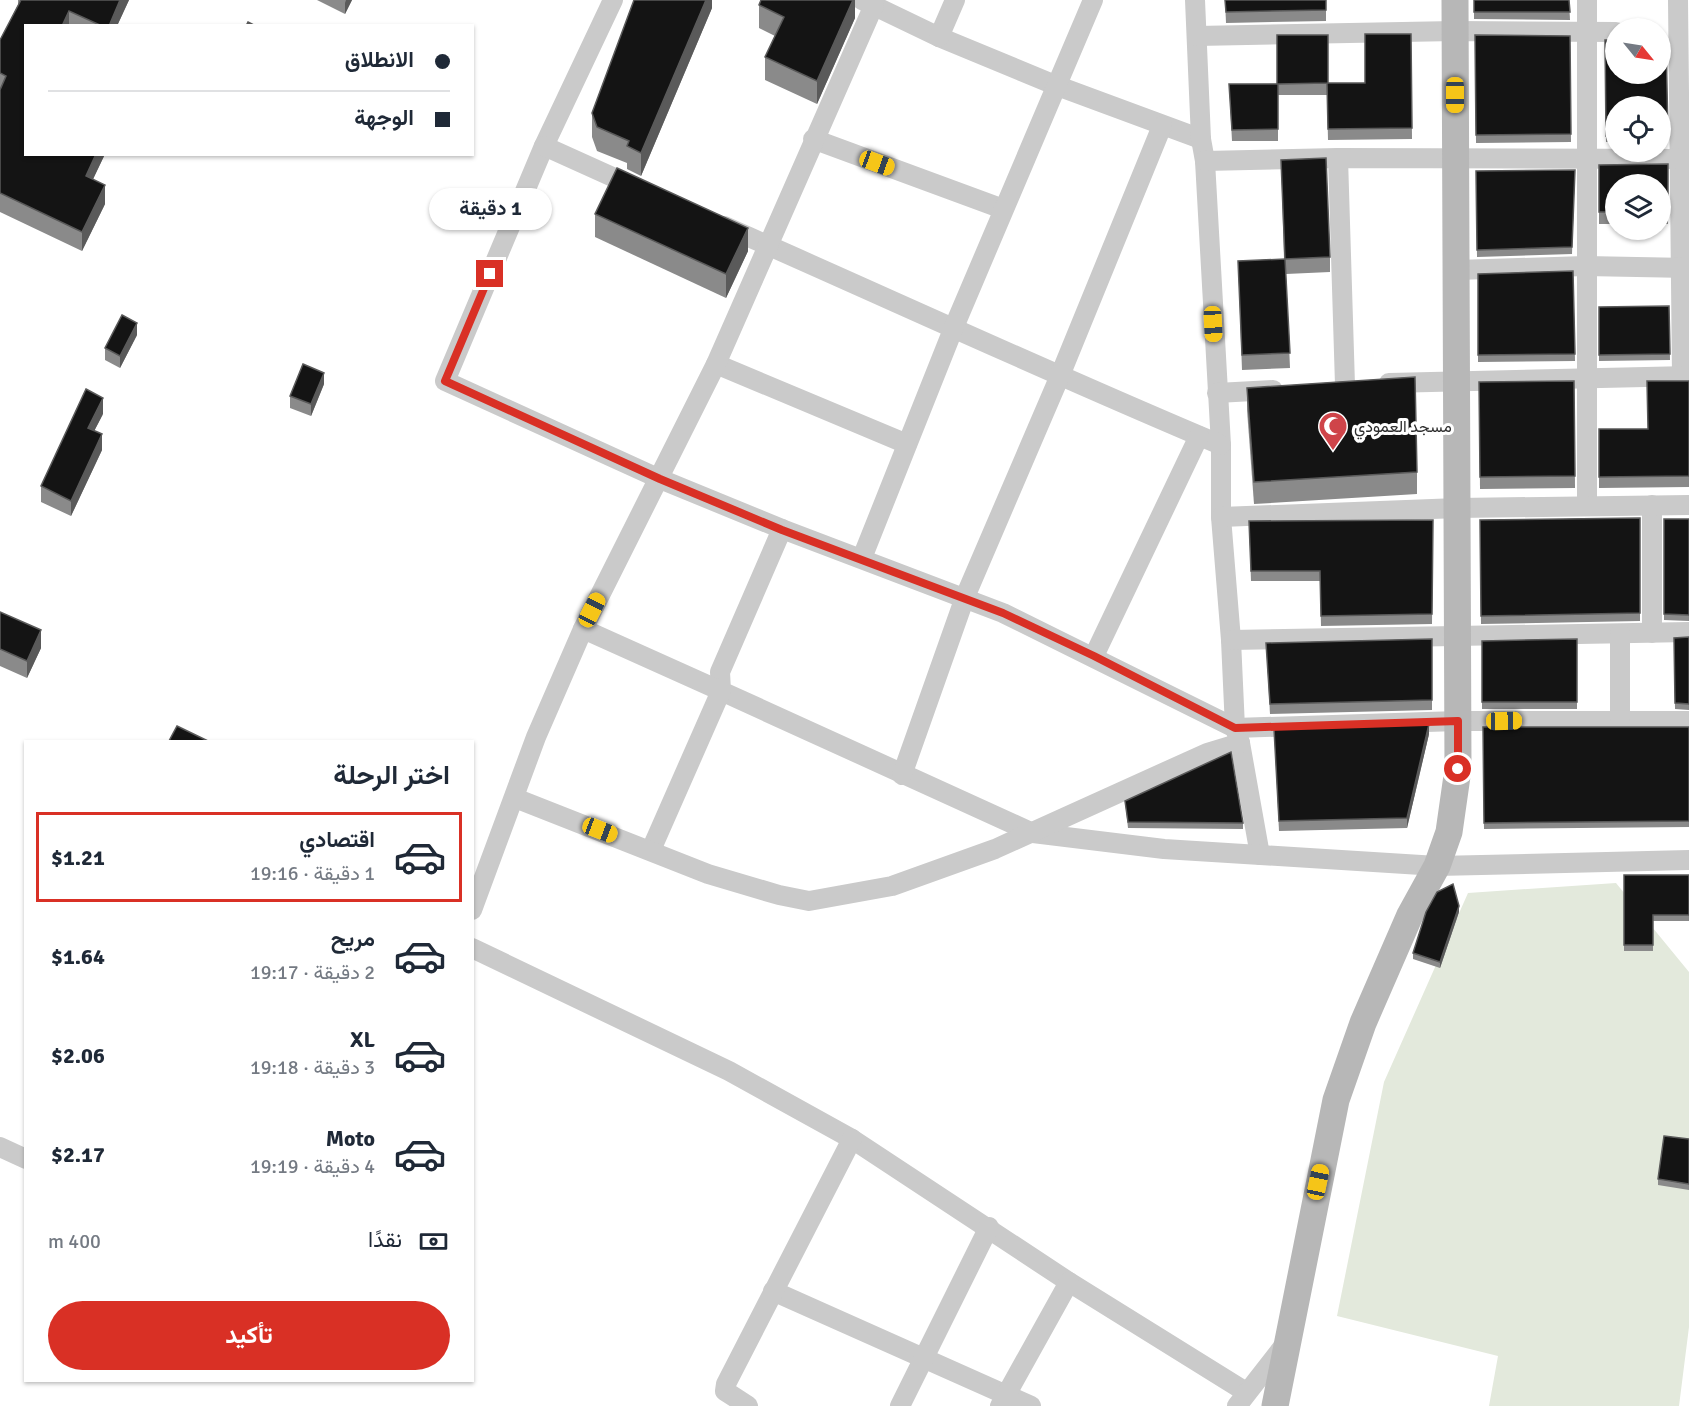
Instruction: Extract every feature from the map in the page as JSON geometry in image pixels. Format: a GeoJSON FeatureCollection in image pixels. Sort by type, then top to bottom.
{"type":"FeatureCollection","features":[{"type":"Feature","properties":{"kind":"main road"},"geometry":{"type":"LineString","coordinates":[[1275,1406],[1336,1100],[1363,1023],[1410,915],[1437,866],[1455,800],[1458,721],[1458,508],[1455,0]]}},
{"type":"Feature","properties":{"kind":"street"},"geometry":{"type":"LineString","coordinates":[[614,0],[544,146],[445,381],[660,479],[782,530],[965,597],[1094,656],[1237,735]]}},
{"type":"Feature","properties":{"kind":"street"},"geometry":{"type":"LineString","coordinates":[[939,37],[956,0]]}},
{"type":"Feature","properties":{"kind":"street"},"geometry":{"type":"LineString","coordinates":[[862,558],[954,327],[1093,0]]}},
{"type":"Feature","properties":{"kind":"street"},"geometry":{"type":"LineString","coordinates":[[1195,0],[1201,139],[1205,161],[1221,445],[1221,517],[1237,735],[1260,855]]}},
{"type":"Feature","properties":{"kind":"street"},"geometry":{"type":"LineString","coordinates":[[1587,0],[1585,266],[1587,505]]}},
{"type":"Feature","properties":{"kind":"street"},"geometry":{"type":"LineString","coordinates":[[1322,387],[1456,381],[1686,376],[1684,159],[1676,31],[1678,0]]}},
{"type":"Feature","properties":{"kind":"street"},"geometry":{"type":"LineString","coordinates":[[474,905],[536,737],[583,629],[660,479],[770,247],[868,3],[939,37],[1055,85],[1201,139]]}},
{"type":"Feature","properties":{"kind":"street"},"geometry":{"type":"LineString","coordinates":[[1197,36],[1455,30],[1605,32]]}},
{"type":"Feature","properties":{"kind":"street"},"geometry":{"type":"LineString","coordinates":[[902,775],[965,597],[1059,378],[1162,126]]}},
{"type":"Feature","properties":{"kind":"street"},"geometry":{"type":"LineString","coordinates":[[813,139],[1003,209]]}},
{"type":"Feature","properties":{"kind":"street"},"geometry":{"type":"LineString","coordinates":[[544,146],[651,194]]}},
{"type":"Feature","properties":{"kind":"street"},"geometry":{"type":"LineString","coordinates":[[1205,161],[1338,158],[1684,159]]}},
{"type":"Feature","properties":{"kind":"street"},"geometry":{"type":"LineString","coordinates":[[1338,158],[1345,385]]}},
{"type":"Feature","properties":{"kind":"street"},"geometry":{"type":"LineString","coordinates":[[705,218],[954,327],[1059,378],[1221,445]]}},
{"type":"Feature","properties":{"kind":"street"},"geometry":{"type":"LineString","coordinates":[[1457,270],[1585,266],[1685,268]]}},
{"type":"Feature","properties":{"kind":"street"},"geometry":{"type":"LineString","coordinates":[[716,364],[908,444]]}},
{"type":"Feature","properties":{"kind":"street"},"geometry":{"type":"LineString","coordinates":[[1217,393],[1287,389]]}},
{"type":"Feature","properties":{"kind":"street"},"geometry":{"type":"LineString","coordinates":[[1094,656],[1199,436]]}},
{"type":"Feature","properties":{"kind":"street"},"geometry":{"type":"LineString","coordinates":[[1652,505],[1652,633]]}},
{"type":"Feature","properties":{"kind":"street"},"geometry":{"type":"LineString","coordinates":[[1221,517],[1458,508],[1689,505]]}},
{"type":"Feature","properties":{"kind":"street"},"geometry":{"type":"LineString","coordinates":[[651,850],[722,691],[720,672],[782,530]]}},
{"type":"Feature","properties":{"kind":"street"},"geometry":{"type":"LineString","coordinates":[[583,629],[1033,833],[1164,849],[1437,866],[1689,860]]}},
{"type":"Feature","properties":{"kind":"street"},"geometry":{"type":"LineString","coordinates":[[1231,640],[1689,632]]}},
{"type":"Feature","properties":{"kind":"street"},"geometry":{"type":"LineString","coordinates":[[1620,634],[1620,719]]}},
{"type":"Feature","properties":{"kind":"street"},"geometry":{"type":"LineString","coordinates":[[515,798],[708,874],[779,895],[809,901],[892,885],[1033,833],[1207,753],[1237,735],[1458,721],[1620,719],[1689,721]]}},
{"type":"Feature","properties":{"kind":"street"},"geometry":{"type":"LineString","coordinates":[[474,949],[729,1071],[852,1139],[989,1227],[1242,1399],[1286,1343]]}},
{"type":"Feature","properties":{"kind":"street"},"geometry":{"type":"LineString","coordinates":[[748,1406],[728,1395],[725,1391],[726,1384],[852,1139]]}},
{"type":"Feature","properties":{"kind":"street"},"geometry":{"type":"LineString","coordinates":[[0,1147],[24,1158]]}},
{"type":"Feature","properties":{"kind":"street"},"geometry":{"type":"LineString","coordinates":[[900,1406],[989,1227]]}},
{"type":"Feature","properties":{"kind":"street"},"geometry":{"type":"LineString","coordinates":[[1003,1400],[1069,1282]]}},
{"type":"Feature","properties":{"kind":"street"},"geometry":{"type":"LineString","coordinates":[[773,1291],[924,1357],[1003,1400],[1031,1406]]}},
{"type":"Feature","properties":{"kind":"shaded area"},"geometry":{"type":"Polygon","coordinates":[[[1616,883],[1689,972],[1689,1327],[1679,1406],[1489,1406],[1498,1356],[1337,1316],[1384,1082],[1468,893],[1616,883]]]}},
{"type":"Feature","properties":{"kind":"building"},"geometry":{"type":"Polygon","coordinates":[[[21,0],[120,0],[110,24],[98,24],[69,11],[63,24],[24,24],[24,156],[95,156],[86,176],[105,185],[82,232],[0,193],[0,90],[6,76],[0,73],[0,40],[21,0]]]}},
{"type":"Feature","properties":{"kind":"building"},"geometry":{"type":"Polygon","coordinates":[[[634,0],[706,0],[641,153],[627,146],[629,141],[597,127],[592,113],[634,0]]]}},
{"type":"Feature","properties":{"kind":"building"},"geometry":{"type":"Polygon","coordinates":[[[761,0],[853,0],[817,81],[765,57],[784,17],[759,5],[761,0]]]}},
{"type":"Feature","properties":{"kind":"building"},"geometry":{"type":"Polygon","coordinates":[[[1225,0],[1326,0],[1326,10],[1226,12],[1225,0]]]}},
{"type":"Feature","properties":{"kind":"building"},"geometry":{"type":"Polygon","coordinates":[[[1474,0],[1569,0],[1570,12],[1474,12],[1474,0]]]}},
{"type":"Feature","properties":{"kind":"building"},"geometry":{"type":"Polygon","coordinates":[[[1365,34],[1411,34],[1412,128],[1328,129],[1327,83],[1278,84],[1278,129],[1232,130],[1229,84],[1277,84],[1277,35],[1328,35],[1328,83],[1365,83],[1365,34]]]}},
{"type":"Feature","properties":{"kind":"building"},"geometry":{"type":"Polygon","coordinates":[[[1475,35],[1570,36],[1571,134],[1476,135],[1475,35]]]}},
{"type":"Feature","properties":{"kind":"building"},"geometry":{"type":"Polygon","coordinates":[[[1605,84],[1667,84],[1667,96],[1606,96],[1605,84]]]}},
{"type":"Feature","properties":{"kind":"building"},"geometry":{"type":"Polygon","coordinates":[[[1326,158],[1330,257],[1285,259],[1281,160],[1326,158]]]}},
{"type":"Feature","properties":{"kind":"building"},"geometry":{"type":"Polygon","coordinates":[[[1668,164],[1668,174],[1605,174],[1605,212],[1599,212],[1599,165],[1668,164]]]}},
{"type":"Feature","properties":{"kind":"building"},"geometry":{"type":"Polygon","coordinates":[[[617,168],[748,228],[726,274],[595,214],[617,168]]]}},
{"type":"Feature","properties":{"kind":"building"},"geometry":{"type":"Polygon","coordinates":[[[1575,170],[1572,247],[1477,250],[1476,171],[1575,170]]]}},
{"type":"Feature","properties":{"kind":"building"},"geometry":{"type":"Polygon","coordinates":[[[1285,259],[1290,353],[1242,355],[1238,261],[1285,259]]]}},
{"type":"Feature","properties":{"kind":"building"},"geometry":{"type":"Polygon","coordinates":[[[1573,271],[1575,354],[1478,355],[1478,274],[1573,271]]]}},
{"type":"Feature","properties":{"kind":"building"},"geometry":{"type":"Polygon","coordinates":[[[1669,306],[1670,354],[1599,355],[1599,307],[1669,306]]]}},
{"type":"Feature","properties":{"kind":"building"},"geometry":{"type":"Polygon","coordinates":[[[122,315],[137,323],[120,356],[105,348],[122,315]]]}},
{"type":"Feature","properties":{"kind":"building"},"geometry":{"type":"Polygon","coordinates":[[[303,364],[324,373],[311,404],[290,396],[303,364]]]}},
{"type":"Feature","properties":{"kind":"building","name":"مسجد العمودي"},"geometry":{"type":"Polygon","coordinates":[[[1415,377],[1417,472],[1254,482],[1247,388],[1415,377]]]}},
{"type":"Feature","properties":{"kind":"building"},"geometry":{"type":"Polygon","coordinates":[[[1574,381],[1575,476],[1480,477],[1479,382],[1574,381]]]}},
{"type":"Feature","properties":{"kind":"building"},"geometry":{"type":"Polygon","coordinates":[[[1647,381],[1689,381],[1689,476],[1599,477],[1599,429],[1648,429],[1647,381]]]}},
{"type":"Feature","properties":{"kind":"building"},"geometry":{"type":"Polygon","coordinates":[[[86,389],[103,398],[88,428],[102,434],[71,501],[41,486],[86,389]]]}},
{"type":"Feature","properties":{"kind":"building"},"geometry":{"type":"Polygon","coordinates":[[[1640,518],[1640,613],[1481,616],[1480,520],[1640,518]]]}},
{"type":"Feature","properties":{"kind":"building"},"geometry":{"type":"Polygon","coordinates":[[[1664,519],[1689,519],[1689,615],[1664,614],[1664,519]]]}},
{"type":"Feature","properties":{"kind":"building"},"geometry":{"type":"Polygon","coordinates":[[[1433,520],[1432,614],[1321,616],[1320,571],[1251,571],[1249,521],[1433,520]]]}},
{"type":"Feature","properties":{"kind":"building"},"geometry":{"type":"Polygon","coordinates":[[[0,612],[41,630],[27,661],[0,649],[0,612]]]}},
{"type":"Feature","properties":{"kind":"building"},"geometry":{"type":"Polygon","coordinates":[[[1689,637],[1689,704],[1675,703],[1674,638],[1689,637]]]}},
{"type":"Feature","properties":{"kind":"building"},"geometry":{"type":"Polygon","coordinates":[[[1432,639],[1432,700],[1270,704],[1266,643],[1432,639]]]}},
{"type":"Feature","properties":{"kind":"building"},"geometry":{"type":"Polygon","coordinates":[[[1577,639],[1577,702],[1482,702],[1482,641],[1577,639]]]}},
{"type":"Feature","properties":{"kind":"building"},"geometry":{"type":"Polygon","coordinates":[[[1429,724],[1407,818],[1279,821],[1274,729],[1429,724]]]}},
{"type":"Feature","properties":{"kind":"building"},"geometry":{"type":"Polygon","coordinates":[[[177,726],[206,740],[170,740],[177,726]]]}},
{"type":"Feature","properties":{"kind":"building"},"geometry":{"type":"Polygon","coordinates":[[[1483,727],[1689,727],[1689,821],[1484,823],[1483,727]]]}},
{"type":"Feature","properties":{"kind":"building"},"geometry":{"type":"Polygon","coordinates":[[[1231,752],[1243,823],[1128,822],[1125,801],[1231,752]]]}},
{"type":"Feature","properties":{"kind":"building"},"geometry":{"type":"Polygon","coordinates":[[[1624,875],[1689,875],[1689,915],[1653,915],[1653,945],[1624,945],[1624,875]]]}},
{"type":"Feature","properties":{"kind":"building"},"geometry":{"type":"Polygon","coordinates":[[[1453,884],[1459,906],[1440,962],[1413,953],[1426,912],[1437,892],[1453,884]]]}},
{"type":"Feature","properties":{"kind":"building"},"geometry":{"type":"Polygon","coordinates":[[[1664,1136],[1689,1139],[1689,1184],[1658,1179],[1664,1136]]]}},
{"type":"Feature","properties":{"kind":"place","name":"مسجد العمودي"},"geometry":{"type":"Point","coordinates":[1333,452]}},
{"type":"Feature","properties":{"kind":"route"},"geometry":{"type":"LineString","coordinates":[[490,274],[445,381],[660,479],[782,530],[862,558],[1003,613],[1094,656],[1235,728],[1458,721],[1458,769]]}}]}
